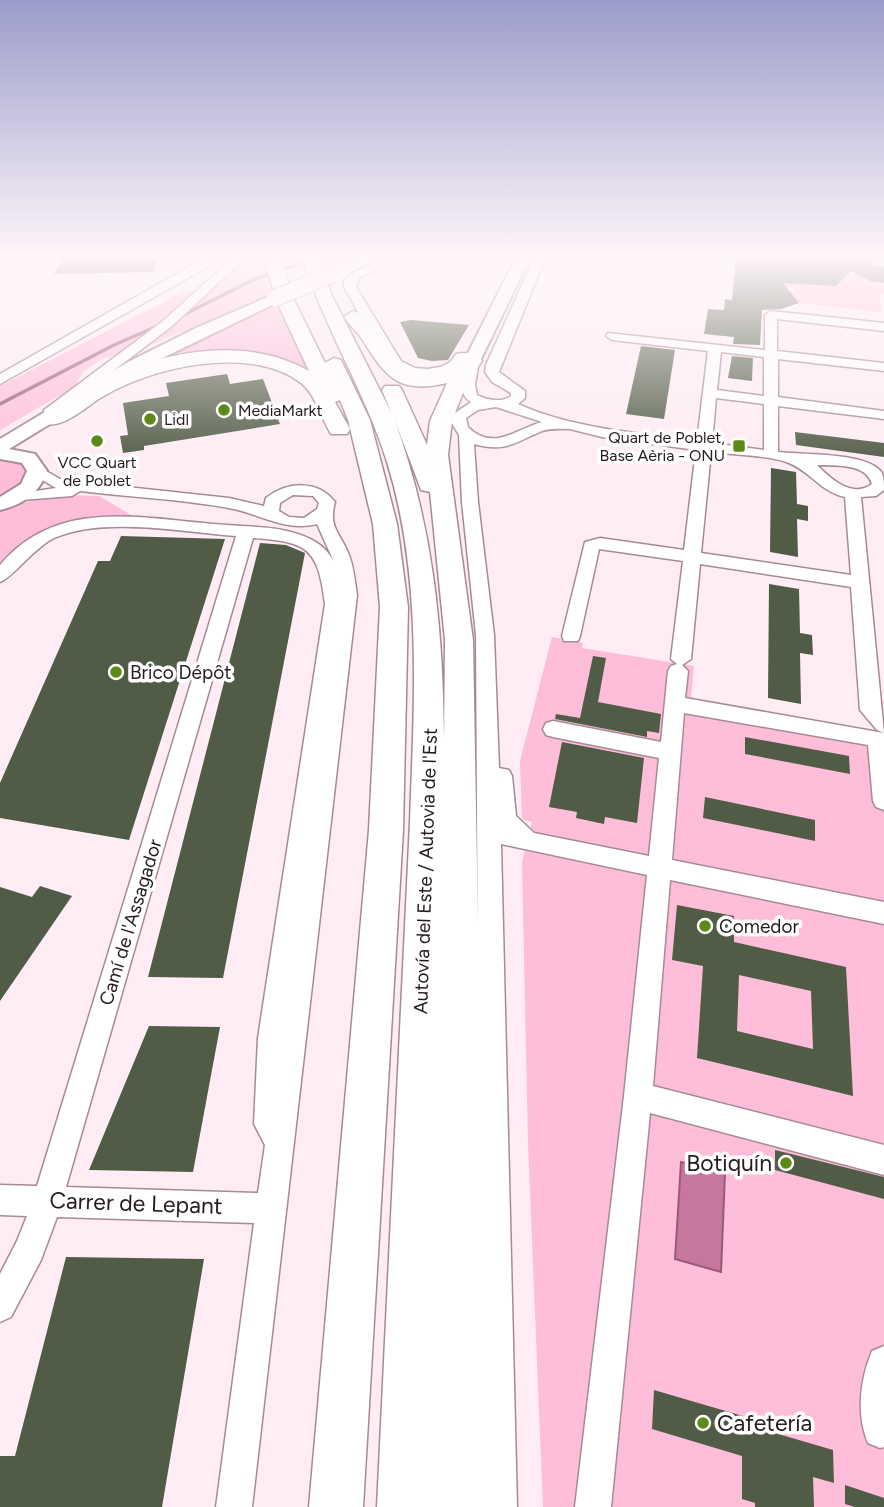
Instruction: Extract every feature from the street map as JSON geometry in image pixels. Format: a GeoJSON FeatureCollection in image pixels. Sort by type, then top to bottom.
{"type":"FeatureCollection","features":[{"type":"Feature","properties":{"kind":"highway"},"geometry":{"type":"LineString","coordinates":[[318,326],[339,429]]}},
{"type":"Feature","properties":{"kind":"highway"},"geometry":{"type":"LineString","coordinates":[[326,326],[359,420],[385,524],[394,607],[386,830],[374,963],[336,1507]]}},
{"type":"Feature","properties":{"kind":"highway","name":"Autovía del Este / Autovia de l'Est"},"geometry":{"type":"LineString","coordinates":[[335,326],[383,417],[414,523],[425,608],[429,714],[427,822],[404,1507]]}},
{"type":"Feature","properties":{"kind":"highway"},"geometry":{"type":"LineString","coordinates":[[357,326],[385,374],[420,455],[447,550]]}},
{"type":"Feature","properties":{"kind":"highway"},"geometry":{"type":"LineString","coordinates":[[363,326],[388,369],[405,378],[420,381],[444,378],[467,360]]}},
{"type":"Feature","properties":{"kind":"highway"},"geometry":{"type":"LineString","coordinates":[[46,420],[130,374],[187,360],[245,359],[277,365],[310,380],[339,429],[358,496],[370,570],[377,647],[367,834],[374,963]]}},
{"type":"Feature","properties":{"kind":"highway"},"geometry":{"type":"LineString","coordinates":[[455,1507],[460,1207],[461,740],[459,640],[437,455],[441,421],[467,360]]}},
{"type":"Feature","properties":{"kind":"main road"},"geometry":{"type":"LineString","coordinates":[[0,447],[125,369],[211,326]]}},
{"type":"Feature","properties":{"kind":"main road"},"geometry":{"type":"LineString","coordinates":[[467,360],[483,326]]}},
{"type":"Feature","properties":{"kind":"main road"},"geometry":{"type":"LineString","coordinates":[[467,360],[485,326]]}},
{"type":"Feature","properties":{"kind":"main road"},"geometry":{"type":"LineString","coordinates":[[8,501],[28,489],[35,480],[32,464],[35,437],[46,420]]}},
{"type":"Feature","properties":{"kind":"main road"},"geometry":{"type":"LineString","coordinates":[[0,453],[32,464]]}},
{"type":"Feature","properties":{"kind":"street"},"geometry":{"type":"LineString","coordinates":[[0,380],[94,326]]}},
{"type":"Feature","properties":{"kind":"street"},"geometry":{"type":"LineString","coordinates":[[46,420],[108,368],[164,326]]}},
{"type":"Feature","properties":{"kind":"street"},"geometry":{"type":"LineString","coordinates":[[374,326],[393,360],[410,371],[427,373],[450,368],[467,360],[471,397],[485,404]]}},
{"type":"Feature","properties":{"kind":"street"},"geometry":{"type":"LineString","coordinates":[[508,405],[518,398],[518,391],[497,379],[492,372],[510,326]]}},
{"type":"Feature","properties":{"kind":"street"},"geometry":{"type":"LineString","coordinates":[[771,326],[771,455]]}},
{"type":"Feature","properties":{"kind":"street"},"geometry":{"type":"LineString","coordinates":[[612,336],[884,367]]}},
{"type":"Feature","properties":{"kind":"street"},"geometry":{"type":"LineString","coordinates":[[593,1507],[638,1096],[679,665],[715,348]]}},
{"type":"Feature","properties":{"kind":"street"},"geometry":{"type":"LineString","coordinates":[[710,393],[884,415]]}},
{"type":"Feature","properties":{"kind":"street"},"geometry":{"type":"LineString","coordinates":[[499,1507],[485,635],[470,502],[466,435],[458,422],[460,416],[474,406],[508,405],[528,414],[602,433],[789,458],[837,461],[863,466],[883,476],[879,486],[870,493],[853,494],[835,489],[812,468],[789,458]]}},
{"type":"Feature","properties":{"kind":"street"},"geometry":{"type":"LineString","coordinates":[[469,464],[502,443],[524,436],[533,425],[528,414]]}},
{"type":"Feature","properties":{"kind":"street"},"geometry":{"type":"LineString","coordinates":[[530,430],[550,425],[570,425]]}},
{"type":"Feature","properties":{"kind":"street"},"geometry":{"type":"LineString","coordinates":[[466,435],[482,441],[502,443]]}},
{"type":"Feature","properties":{"kind":"street"},"geometry":{"type":"LineString","coordinates":[[819,475],[823,466],[837,461]]}},
{"type":"Feature","properties":{"kind":"street"},"geometry":{"type":"LineString","coordinates":[[32,464],[58,484],[229,503],[271,513],[283,521],[302,523],[323,513]]}},
{"type":"Feature","properties":{"kind":"street"},"geometry":{"type":"LineString","coordinates":[[229,503],[278,496],[294,490],[319,493],[327,502],[323,513],[326,531],[338,549],[345,568],[348,594],[234,1507]]}},
{"type":"Feature","properties":{"kind":"street"},"geometry":{"type":"LineString","coordinates":[[8,501],[65,492],[114,492],[168,525]]}},
{"type":"Feature","properties":{"kind":"street"},"geometry":{"type":"LineString","coordinates":[[853,494],[870,710],[884,725]]}},
{"type":"Feature","properties":{"kind":"street"},"geometry":{"type":"LineString","coordinates":[[271,513],[272,501],[278,496]]}},
{"type":"Feature","properties":{"kind":"street"},"geometry":{"type":"LineString","coordinates":[[0,576],[30,544],[55,530],[80,523],[107,521],[284,535],[310,543],[329,566],[334,604],[271,1038],[268,1124],[280,1142]]}},
{"type":"Feature","properties":{"kind":"street"},"geometry":{"type":"LineString","coordinates":[[302,523],[329,544],[345,568]]}},
{"type":"Feature","properties":{"kind":"street","name":"Camí de l'Assagador"},"geometry":{"type":"LineString","coordinates":[[0,1306],[30,1249],[48,1199],[246,532]]}},
{"type":"Feature","properties":{"kind":"street"},"geometry":{"type":"LineString","coordinates":[[570,636],[591,546],[600,543],[858,582]]}},
{"type":"Feature","properties":{"kind":"street"},"geometry":{"type":"LineString","coordinates":[[487,696],[502,733],[505,820],[527,841]]}},
{"type":"Feature","properties":{"kind":"street"},"geometry":{"type":"LineString","coordinates":[[676,704],[878,739],[884,802]]}},
{"type":"Feature","properties":{"kind":"street"},"geometry":{"type":"LineString","coordinates":[[553,729],[671,752]]}},
{"type":"Feature","properties":{"kind":"street"},"geometry":{"type":"LineString","coordinates":[[489,829],[508,837],[884,913]]}},
{"type":"Feature","properties":{"kind":"street"},"geometry":{"type":"LineString","coordinates":[[493,1060],[504,957],[504,859],[506,853],[527,841]]}},
{"type":"Feature","properties":{"kind":"street"},"geometry":{"type":"LineString","coordinates":[[638,1096],[884,1160]]}},
{"type":"Feature","properties":{"kind":"street","name":"Carrer de Lepant"},"geometry":{"type":"LineString","coordinates":[[0,1200],[48,1199],[271,1208]]}},
{"type":"Feature","properties":{"kind":"street"},"geometry":{"type":"LineString","coordinates":[[880,1431],[878,1380],[884,1363]]}},
{"type":"Feature","properties":{"kind":"shaded area"},"geometry":{"type":"Polygon","coordinates":[[[116,326],[194,326],[144,348],[102,359],[84,371],[74,387],[0,430],[0,386],[116,326]]]}},
{"type":"Feature","properties":{"kind":"shaded area"},"geometry":{"type":"Polygon","coordinates":[[[227,326],[288,326],[311,375],[257,357],[142,366],[227,326]]]}},
{"type":"Feature","properties":{"kind":"shaded area"},"geometry":{"type":"Polygon","coordinates":[[[0,457],[21,462],[29,473],[26,480],[0,499],[0,457]]]}},
{"type":"Feature","properties":{"kind":"shaded area"},"geometry":{"type":"Polygon","coordinates":[[[68,495],[99,496],[141,521],[101,518],[8,553],[0,563],[0,511],[29,501],[68,495]]]}},
{"type":"Feature","properties":{"kind":"shaded area"},"geometry":{"type":"Polygon","coordinates":[[[552,637],[583,643],[582,648],[694,666],[691,698],[884,732],[884,1507],[543,1507],[528,1143],[522,862],[532,822],[522,819],[520,761],[552,637]]]}},
{"type":"Feature","properties":{"kind":"shaded area"},"geometry":{"type":"Polygon","coordinates":[[[681,1162],[725,1173],[721,1272],[675,1259],[681,1162]]]}},
{"type":"Feature","properties":{"kind":"building"},"geometry":{"type":"Polygon","coordinates":[[[402,326],[468,326],[448,360],[418,358],[402,326]]]}},
{"type":"Feature","properties":{"kind":"building"},"geometry":{"type":"Polygon","coordinates":[[[705,326],[761,326],[760,345],[733,344],[734,337],[704,334],[705,326]]]}},
{"type":"Feature","properties":{"kind":"building"},"geometry":{"type":"Polygon","coordinates":[[[641,346],[675,350],[664,419],[626,414],[641,346]]]}},
{"type":"Feature","properties":{"kind":"building"},"geometry":{"type":"Polygon","coordinates":[[[732,356],[753,358],[752,381],[728,378],[732,356]]]}},
{"type":"Feature","properties":{"kind":"building","name":"MediaMarkt"},"geometry":{"type":"Polygon","coordinates":[[[227,374],[230,384],[263,379],[280,424],[144,446],[144,450],[123,453],[120,436],[128,435],[123,403],[169,396],[166,383],[227,374]]]}},
{"type":"Feature","properties":{"kind":"building"},"geometry":{"type":"Polygon","coordinates":[[[795,432],[884,443],[884,457],[796,445],[795,432]]]}},
{"type":"Feature","properties":{"kind":"building"},"geometry":{"type":"Polygon","coordinates":[[[771,468],[796,472],[797,504],[808,506],[808,521],[797,519],[798,557],[770,552],[771,468]]]}},
{"type":"Feature","properties":{"kind":"building","name":"Brico Dépôt"},"geometry":{"type":"Polygon","coordinates":[[[121,536],[225,539],[129,840],[0,818],[0,783],[98,561],[110,561],[121,536]]]}},
{"type":"Feature","properties":{"kind":"building"},"geometry":{"type":"Polygon","coordinates":[[[260,543],[286,545],[305,553],[223,978],[148,977],[260,543]]]}},
{"type":"Feature","properties":{"kind":"building"},"geometry":{"type":"Polygon","coordinates":[[[769,584],[799,589],[800,633],[812,635],[813,655],[800,653],[801,704],[768,698],[769,584]]]}},
{"type":"Feature","properties":{"kind":"building"},"geometry":{"type":"Polygon","coordinates":[[[593,656],[606,658],[598,702],[661,714],[659,733],[647,731],[647,737],[555,719],[556,714],[580,718],[593,656]]]}},
{"type":"Feature","properties":{"kind":"building"},"geometry":{"type":"Polygon","coordinates":[[[745,737],[849,756],[850,774],[745,754],[745,737]]]}},
{"type":"Feature","properties":{"kind":"building"},"geometry":{"type":"Polygon","coordinates":[[[562,742],[644,758],[637,823],[605,817],[604,824],[576,818],[577,812],[549,807],[562,742]]]}},
{"type":"Feature","properties":{"kind":"building"},"geometry":{"type":"Polygon","coordinates":[[[705,797],[815,820],[815,841],[703,818],[705,797]]]}},
{"type":"Feature","properties":{"kind":"building"},"geometry":{"type":"Polygon","coordinates":[[[40,886],[72,896],[0,1001],[0,887],[32,897],[40,886]]]}},
{"type":"Feature","properties":{"kind":"building"},"geometry":{"type":"Polygon","coordinates":[[[677,905],[734,916],[734,942],[846,967],[853,1096],[697,1058],[703,966],[672,960],[677,905]],[[739,975],[737,1031],[813,1049],[811,991],[739,975]]]}},
{"type":"Feature","properties":{"kind":"building"},"geometry":{"type":"Polygon","coordinates":[[[149,1026],[220,1027],[193,1172],[89,1170],[149,1026]]]}},
{"type":"Feature","properties":{"kind":"building"},"geometry":{"type":"Polygon","coordinates":[[[775,1150],[884,1177],[884,1199],[775,1170],[775,1150]]]}},
{"type":"Feature","properties":{"kind":"building"},"geometry":{"type":"Polygon","coordinates":[[[66,1257],[204,1259],[162,1507],[0,1507],[0,1456],[15,1456],[66,1257]]]}},
{"type":"Feature","properties":{"kind":"building"},"geometry":{"type":"Polygon","coordinates":[[[654,1390],[753,1419],[754,1427],[833,1450],[834,1483],[813,1477],[814,1507],[755,1507],[755,1503],[742,1499],[742,1456],[652,1429],[654,1390]]]}},
{"type":"Feature","properties":{"kind":"building"},"geometry":{"type":"Polygon","coordinates":[[[845,1485],[884,1498],[884,1507],[855,1507],[845,1504],[845,1485]]]}},
{"type":"Feature","properties":{"kind":"waterway"},"geometry":{"type":"LineString","coordinates":[[0,404],[114,345],[157,326]]}},
{"type":"Feature","properties":{"kind":"place","name":"MediaMarkt"},"geometry":{"type":"Point","coordinates":[224,410]}},
{"type":"Feature","properties":{"kind":"place","name":"Lidl"},"geometry":{"type":"Point","coordinates":[150,419]}},
{"type":"Feature","properties":{"kind":"place","name":"VCC Quart de Poblet"},"geometry":{"type":"Point","coordinates":[97,441]}},
{"type":"Feature","properties":{"kind":"place","name":"Quart de Poblet, Base Aèria - ONU"},"geometry":{"type":"Point","coordinates":[739,446]}},
{"type":"Feature","properties":{"kind":"place","name":"Brico Dépôt"},"geometry":{"type":"Point","coordinates":[116,672]}},
{"type":"Feature","properties":{"kind":"place","name":"Comedor"},"geometry":{"type":"Point","coordinates":[705,926]}},
{"type":"Feature","properties":{"kind":"place","name":"Botiquín"},"geometry":{"type":"Point","coordinates":[786,1163]}},
{"type":"Feature","properties":{"kind":"place","name":"Cafetería"},"geometry":{"type":"Point","coordinates":[703,1423]}}]}
